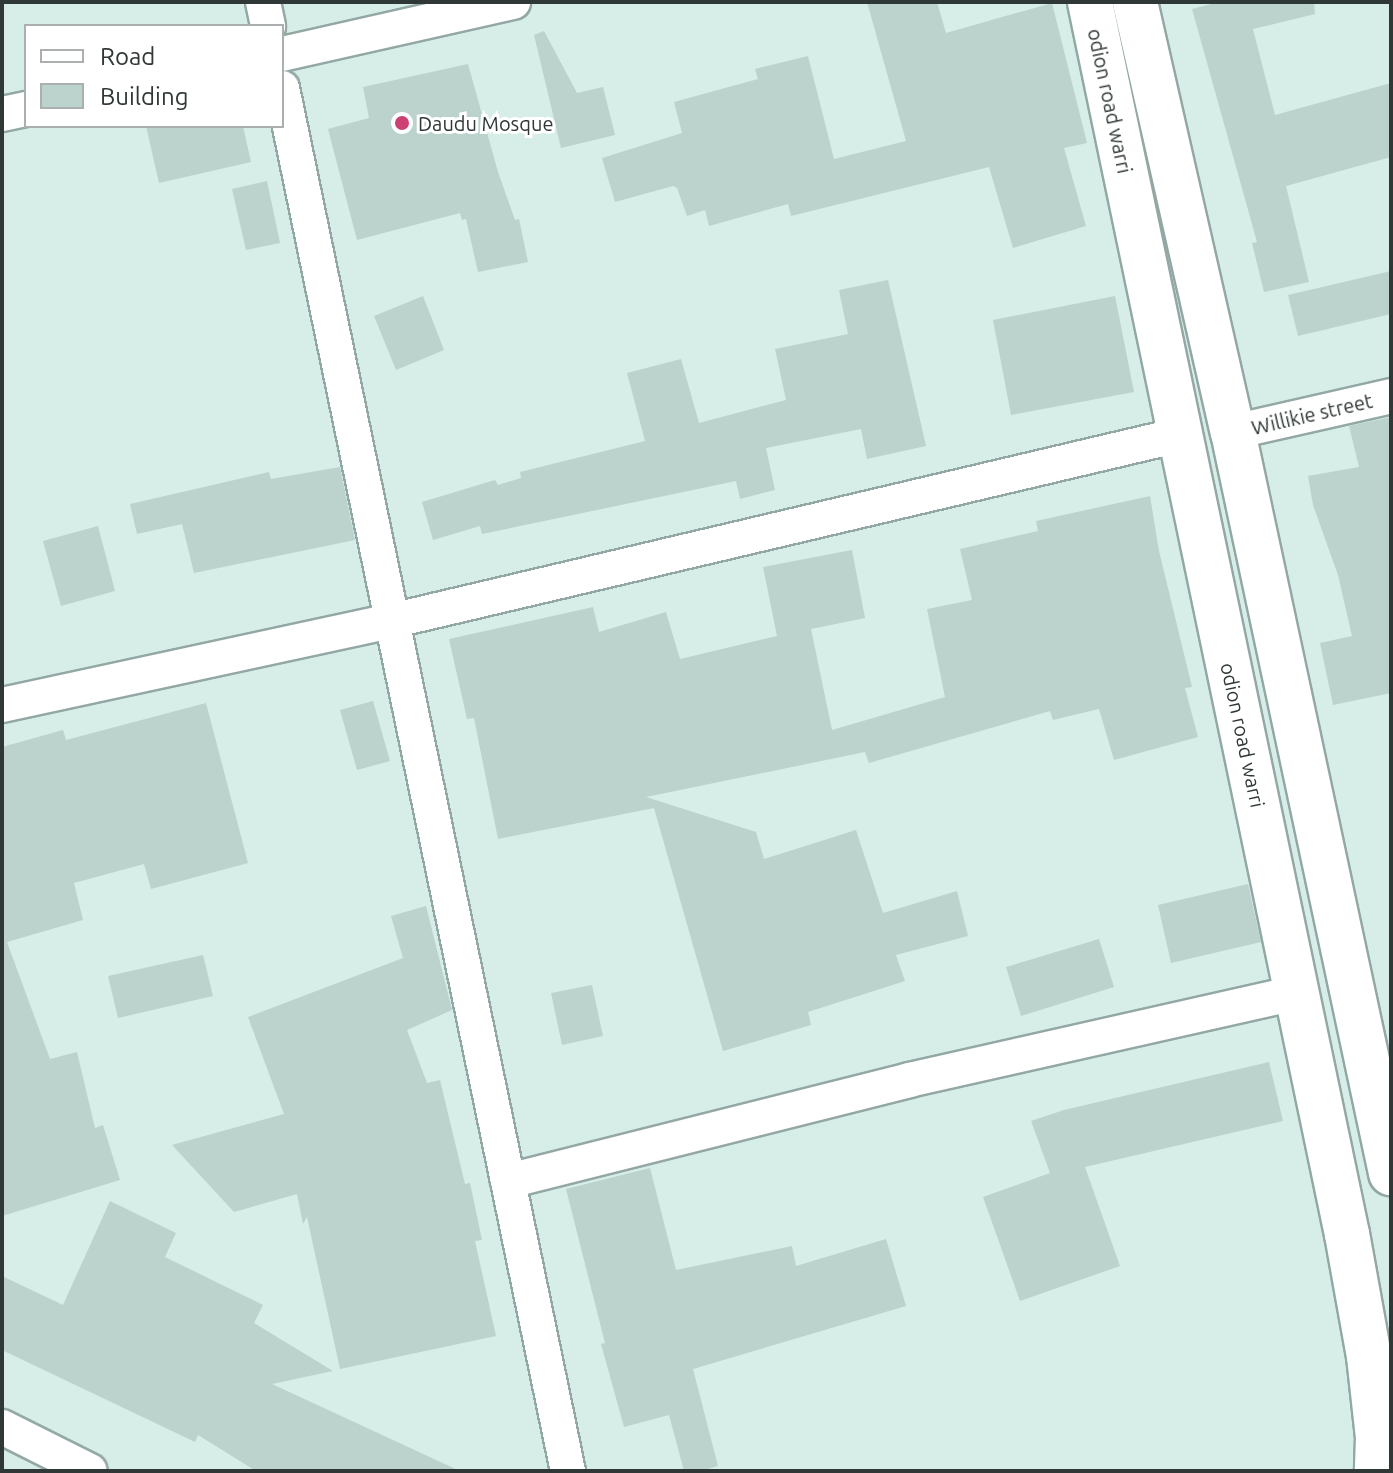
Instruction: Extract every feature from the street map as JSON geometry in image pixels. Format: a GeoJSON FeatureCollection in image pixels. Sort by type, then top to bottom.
{"type":"FeatureCollection","features":[{"type":"Feature","properties":{"kind":"main road","name":"odion road warri"},"geometry":{"type":"LineString","coordinates":[[1090,2],[1298,992],[1369,1356],[1378,1437],[1377,1471]]}},
{"type":"Feature","properties":{"kind":"main road"},"geometry":{"type":"LineString","coordinates":[[1135,2],[1233,432],[1391,1173]]}},
{"type":"Feature","properties":{"kind":"street"},"geometry":{"type":"LineString","coordinates":[[263,2],[268,24]]}},
{"type":"Feature","properties":{"kind":"street"},"geometry":{"type":"LineString","coordinates":[[284,54],[513,2]]}},
{"type":"Feature","properties":{"kind":"street"},"geometry":{"type":"LineString","coordinates":[[284,98],[568,1471]]}},
{"type":"Feature","properties":{"kind":"street"},"geometry":{"type":"LineString","coordinates":[[2,114],[24,109]]}},
{"type":"Feature","properties":{"kind":"street","name":"Willikie street"},"geometry":{"type":"LineString","coordinates":[[1233,432],[1391,396]]}},
{"type":"Feature","properties":{"kind":"street"},"geometry":{"type":"LineString","coordinates":[[2,705],[391,621],[1179,435]]}},
{"type":"Feature","properties":{"kind":"street"},"geometry":{"type":"LineString","coordinates":[[508,1181],[909,1080],[1298,992]]}},
{"type":"Feature","properties":{"kind":"street"},"geometry":{"type":"LineString","coordinates":[[2,1427],[90,1471]]}},
{"type":"Feature","properties":{"kind":"building"},"geometry":{"type":"Polygon","coordinates":[[[867,2],[937,2],[946,33],[1052,3],[1087,143],[1064,148],[1086,226],[1013,248],[989,167],[791,216],[788,204],[709,226],[705,210],[687,216],[677,188],[673,186],[615,202],[602,158],[682,133],[674,102],[758,79],[755,69],[808,56],[834,159],[906,141],[867,2]]]}},
{"type":"Feature","properties":{"kind":"building"},"geometry":{"type":"Polygon","coordinates":[[[1219,2],[1314,2],[1315,14],[1253,29],[1275,115],[1391,83],[1391,157],[1286,186],[1309,282],[1264,292],[1252,243],[1257,242],[1192,9],[1219,2]]]}},
{"type":"Feature","properties":{"kind":"building"},"geometry":{"type":"Polygon","coordinates":[[[544,31],[577,93],[603,87],[615,135],[561,148],[534,35],[544,31]]]}},
{"type":"Feature","properties":{"kind":"building"},"geometry":{"type":"Polygon","coordinates":[[[468,64],[498,172],[515,220],[519,219],[528,262],[478,272],[466,219],[462,220],[460,213],[357,240],[328,129],[369,118],[363,87],[468,64]]]}},
{"type":"Feature","properties":{"kind":"building"},"geometry":{"type":"Polygon","coordinates":[[[146,128],[243,128],[251,162],[159,183],[146,128]]]}},
{"type":"Feature","properties":{"kind":"building"},"geometry":{"type":"Polygon","coordinates":[[[267,181],[280,243],[246,250],[232,189],[267,181]]]}},
{"type":"Feature","properties":{"kind":"building"},"geometry":{"type":"Polygon","coordinates":[[[1391,271],[1391,314],[1298,336],[1288,295],[1391,271]]]}},
{"type":"Feature","properties":{"kind":"building"},"geometry":{"type":"Polygon","coordinates":[[[888,280],[926,446],[867,459],[861,429],[766,448],[775,490],[740,499],[736,481],[482,534],[480,526],[433,540],[422,502],[495,480],[498,485],[521,478],[520,472],[645,441],[627,373],[681,359],[699,423],[786,400],[775,349],[848,334],[839,290],[888,280]]]}},
{"type":"Feature","properties":{"kind":"building"},"geometry":{"type":"Polygon","coordinates":[[[423,296],[444,350],[396,370],[374,316],[423,296]]]}},
{"type":"Feature","properties":{"kind":"building"},"geometry":{"type":"Polygon","coordinates":[[[1115,296],[1134,392],[1011,415],[993,320],[1115,296]]]}},
{"type":"Feature","properties":{"kind":"building"},"geometry":{"type":"Polygon","coordinates":[[[1391,417],[1391,693],[1333,705],[1320,643],[1352,636],[1338,575],[1313,505],[1308,476],[1359,467],[1349,426],[1391,417]]]}},
{"type":"Feature","properties":{"kind":"building"},"geometry":{"type":"Polygon","coordinates":[[[340,467],[355,540],[194,573],[182,524],[137,534],[130,504],[269,472],[271,479],[340,467]]]}},
{"type":"Feature","properties":{"kind":"building"},"geometry":{"type":"Polygon","coordinates":[[[1150,496],[1159,551],[1192,687],[1185,688],[1198,737],[1114,760],[1099,709],[1053,720],[1050,711],[869,763],[865,752],[646,797],[756,832],[764,859],[856,830],[883,913],[957,891],[968,936],[896,955],[905,981],[808,1012],[811,1025],[723,1051],[654,808],[498,839],[474,718],[467,719],[449,639],[593,607],[599,632],[666,612],[680,659],[777,636],[763,567],[852,550],[865,618],[811,629],[832,730],[945,697],[927,609],[972,600],[960,549],[1038,531],[1036,521],[1150,496]]]}},
{"type":"Feature","properties":{"kind":"building"},"geometry":{"type":"Polygon","coordinates":[[[98,526],[115,591],[61,606],[43,541],[98,526]]]}},
{"type":"Feature","properties":{"kind":"building"},"geometry":{"type":"Polygon","coordinates":[[[373,701],[390,761],[357,770],[340,710],[373,701]]]}},
{"type":"Feature","properties":{"kind":"building"},"geometry":{"type":"Polygon","coordinates":[[[206,703],[248,863],[151,889],[144,864],[74,883],[83,920],[7,942],[50,1059],[77,1052],[95,1128],[103,1125],[120,1180],[2,1216],[2,747],[63,730],[66,740],[206,703]]]}},
{"type":"Feature","properties":{"kind":"building"},"geometry":{"type":"Polygon","coordinates":[[[1248,884],[1261,942],[1171,963],[1158,905],[1248,884]]]}},
{"type":"Feature","properties":{"kind":"building"},"geometry":{"type":"Polygon","coordinates":[[[426,906],[452,1010],[407,1030],[427,1083],[440,1080],[465,1184],[470,1183],[482,1240],[475,1241],[496,1336],[340,1369],[307,1217],[303,1224],[297,1194],[234,1212],[172,1145],[284,1114],[248,1017],[403,958],[391,916],[426,906]]]}},
{"type":"Feature","properties":{"kind":"building"},"geometry":{"type":"Polygon","coordinates":[[[1099,939],[1114,987],[1021,1016],[1006,967],[1099,939]]]}},
{"type":"Feature","properties":{"kind":"building"},"geometry":{"type":"Polygon","coordinates":[[[203,955],[213,996],[118,1018],[108,976],[203,955]]]}},
{"type":"Feature","properties":{"kind":"building"},"geometry":{"type":"Polygon","coordinates":[[[592,985],[603,1036],[562,1045],[551,993],[592,985]]]}},
{"type":"Feature","properties":{"kind":"building"},"geometry":{"type":"Polygon","coordinates":[[[1269,1062],[1283,1121],[1085,1167],[1120,1266],[1020,1301],[983,1197],[1050,1173],[1031,1121],[1064,1110],[1269,1062]]]}},
{"type":"Feature","properties":{"kind":"building"},"geometry":{"type":"Polygon","coordinates":[[[650,1168],[676,1270],[792,1246],[796,1266],[886,1239],[906,1306],[693,1369],[718,1466],[701,1471],[684,1471],[669,1415],[624,1427],[601,1344],[605,1343],[566,1189],[650,1168]]]}},
{"type":"Feature","properties":{"kind":"building"},"geometry":{"type":"Polygon","coordinates":[[[110,1201],[176,1233],[165,1257],[263,1305],[254,1323],[333,1371],[272,1384],[460,1471],[256,1471],[198,1435],[195,1442],[2,1350],[2,1276],[63,1305],[110,1201]]]}},
{"type":"Feature","properties":{"kind":"place","name":"Daudu Mosque"},"geometry":{"type":"Point","coordinates":[402,123]}}]}
